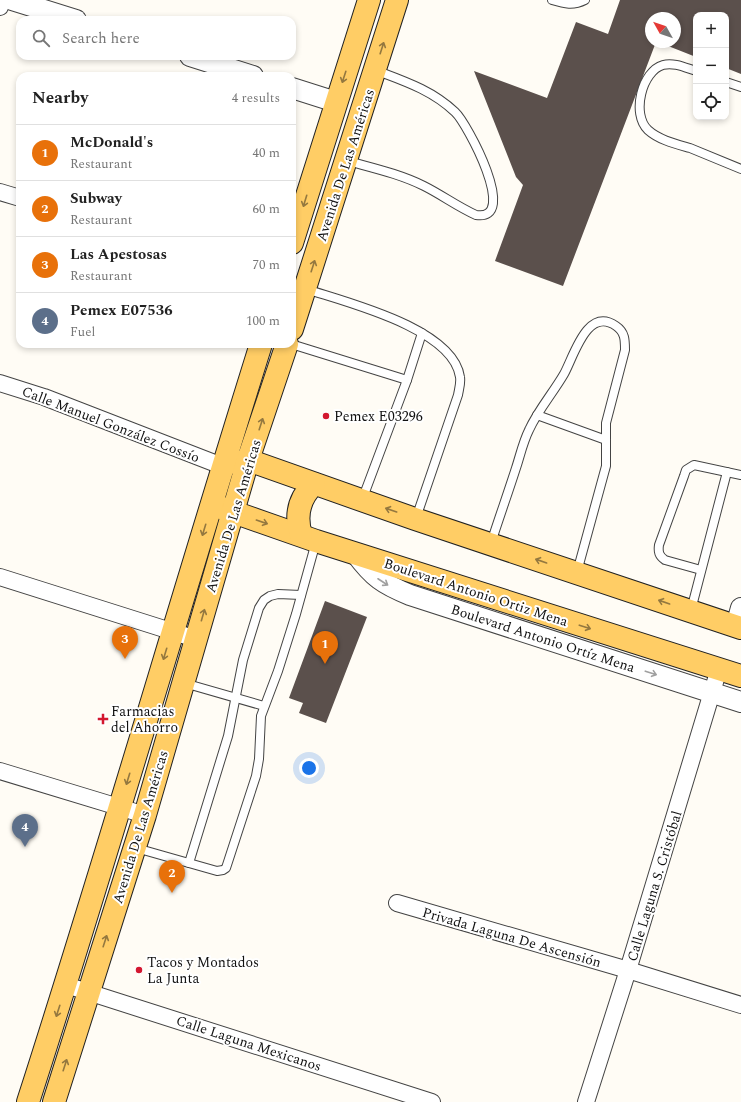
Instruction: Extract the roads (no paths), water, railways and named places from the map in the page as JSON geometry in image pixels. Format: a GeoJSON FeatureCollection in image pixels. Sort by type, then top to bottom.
{"type":"FeatureCollection","features":[{"type":"Feature","properties":{"kind":"main road","name":"Avenida De Las Américas"},"geometry":{"type":"LineString","coordinates":[[296,230],[369,0]]}},
{"type":"Feature","properties":{"kind":"main road","name":"Avenida De Las Américas"},"geometry":{"type":"LineString","coordinates":[[296,317],[397,0]]}},
{"type":"Feature","properties":{"kind":"main road","name":"Avenida De Las Américas"},"geometry":{"type":"LineString","coordinates":[[28,1102],[66,985],[259,348]]}},
{"type":"Feature","properties":{"kind":"main road","name":"Avenida De Las Américas"},"geometry":{"type":"LineString","coordinates":[[54,1102],[145,815],[248,460],[286,348]]}},
{"type":"Feature","properties":{"kind":"main road"},"geometry":{"type":"LineString","coordinates":[[222,466],[248,460],[415,519],[691,611],[739,621]]}},
{"type":"Feature","properties":{"kind":"main road"},"geometry":{"type":"LineString","coordinates":[[309,538],[298,526],[297,517],[302,498],[307,490],[314,484]]}},
{"type":"Feature","properties":{"kind":"main road","name":"Boulevard Antonio Ortiz Mena"},"geometry":{"type":"LineString","coordinates":[[212,505],[356,554],[741,676]]}},
{"type":"Feature","properties":{"kind":"street"},"geometry":{"type":"LineString","coordinates":[[0,7],[2,0]]}},
{"type":"Feature","properties":{"kind":"street"},"geometry":{"type":"LineString","coordinates":[[12,0],[63,16]]}},
{"type":"Feature","properties":{"kind":"street"},"geometry":{"type":"LineString","coordinates":[[203,60],[240,72]]}},
{"type":"Feature","properties":{"kind":"street"},"geometry":{"type":"LineString","coordinates":[[296,89],[336,102]]}},
{"type":"Feature","properties":{"kind":"street"},"geometry":{"type":"LineString","coordinates":[[0,192],[16,197]]}},
{"type":"Feature","properties":{"kind":"street","name":"Calle Manuel González Cossío"},"geometry":{"type":"LineString","coordinates":[[0,383],[44,397],[222,466]]}},
{"type":"Feature","properties":{"kind":"street","name":"Boulevard Antonio Ortíz Mena"},"geometry":{"type":"LineString","coordinates":[[356,554],[369,571],[380,580],[395,589],[410,595],[741,702]]}},
{"type":"Feature","properties":{"kind":"street"},"geometry":{"type":"LineString","coordinates":[[0,577],[196,639]]}},
{"type":"Feature","properties":{"kind":"street","name":"Calle Laguna S. Cristóbal"},"geometry":{"type":"LineString","coordinates":[[586,1102],[628,970],[719,669]]}},
{"type":"Feature","properties":{"kind":"street"},"geometry":{"type":"LineString","coordinates":[[0,770],[145,815]]}},
{"type":"Feature","properties":{"kind":"street","name":"Privada Laguna De Ascensión"},"geometry":{"type":"LineString","coordinates":[[397,902],[741,1005]]}},
{"type":"Feature","properties":{"kind":"street","name":"Calle Laguna Mexicanos"},"geometry":{"type":"LineString","coordinates":[[66,985],[432,1102]]}},
{"type":"Feature","properties":{"kind":"lane"},"geometry":{"type":"LineString","coordinates":[[552,0],[566,4],[577,4],[585,0]]}},
{"type":"Feature","properties":{"kind":"lane"},"geometry":{"type":"LineString","coordinates":[[693,70],[668,64],[662,65],[654,70],[649,76],[639,105],[642,122],[653,134],[741,169]]}},
{"type":"Feature","properties":{"kind":"lane"},"geometry":{"type":"LineString","coordinates":[[347,160],[424,186],[476,215],[480,216],[485,214],[489,212],[492,207],[494,195],[491,183],[478,150],[457,113],[445,103],[424,90],[375,70]]}},
{"type":"Feature","properties":{"kind":"lane"},"geometry":{"type":"LineString","coordinates":[[729,83],[741,87]]}},
{"type":"Feature","properties":{"kind":"lane"},"geometry":{"type":"LineString","coordinates":[[305,289],[399,320],[422,333],[444,350],[456,364],[460,376],[458,395],[415,519]]}},
{"type":"Feature","properties":{"kind":"lane"},"geometry":{"type":"LineString","coordinates":[[491,544],[528,432],[537,415],[557,387],[569,366],[584,332],[597,322],[611,323],[623,333],[625,350],[607,414],[606,466],[576,573]]}},
{"type":"Feature","properties":{"kind":"lane"},"geometry":{"type":"LineString","coordinates":[[362,500],[407,380],[422,333]]}},
{"type":"Feature","properties":{"kind":"lane"},"geometry":{"type":"LineString","coordinates":[[296,346],[407,380]]}},
{"type":"Feature","properties":{"kind":"lane"},"geometry":{"type":"LineString","coordinates":[[537,415],[606,440]]}},
{"type":"Feature","properties":{"kind":"lane"},"geometry":{"type":"LineString","coordinates":[[701,570],[665,560],[659,553],[659,545],[686,470],[694,465],[741,475]]}},
{"type":"Feature","properties":{"kind":"lane"},"geometry":{"type":"LineString","coordinates":[[691,611],[727,472]]}},
{"type":"Feature","properties":{"kind":"lane"},"geometry":{"type":"LineString","coordinates":[[134,848],[217,871],[223,870],[228,864],[256,776],[259,759],[260,727],[264,706],[278,671],[302,595],[309,538]]}},
{"type":"Feature","properties":{"kind":"lane"},"geometry":{"type":"LineString","coordinates":[[189,863],[226,744],[249,636],[262,604],[267,598],[274,595],[302,595]]}},
{"type":"Feature","properties":{"kind":"lane"},"geometry":{"type":"LineString","coordinates":[[184,683],[264,706]]}},
{"type":"Feature","properties":{"kind":"place","name":"Pemex E03296"},"geometry":{"type":"Point","coordinates":[326,416]}},
{"type":"Feature","properties":{"kind":"place","name":"Las Apestosas"},"geometry":{"type":"Point","coordinates":[125,659]}},
{"type":"Feature","properties":{"kind":"place","name":"McDonald's"},"geometry":{"type":"Point","coordinates":[325,664]}},
{"type":"Feature","properties":{"kind":"place","name":"Farmacias del Ahorro"},"geometry":{"type":"Point","coordinates":[103,719]}},
{"type":"Feature","properties":{"kind":"place","name":"Pemex E07536"},"geometry":{"type":"Point","coordinates":[25,847]}},
{"type":"Feature","properties":{"kind":"place","name":"Subway"},"geometry":{"type":"Point","coordinates":[172,893]}},
{"type":"Feature","properties":{"kind":"place","name":"Tacos y Montados La Junta"},"geometry":{"type":"Point","coordinates":[139,970]}}]}
